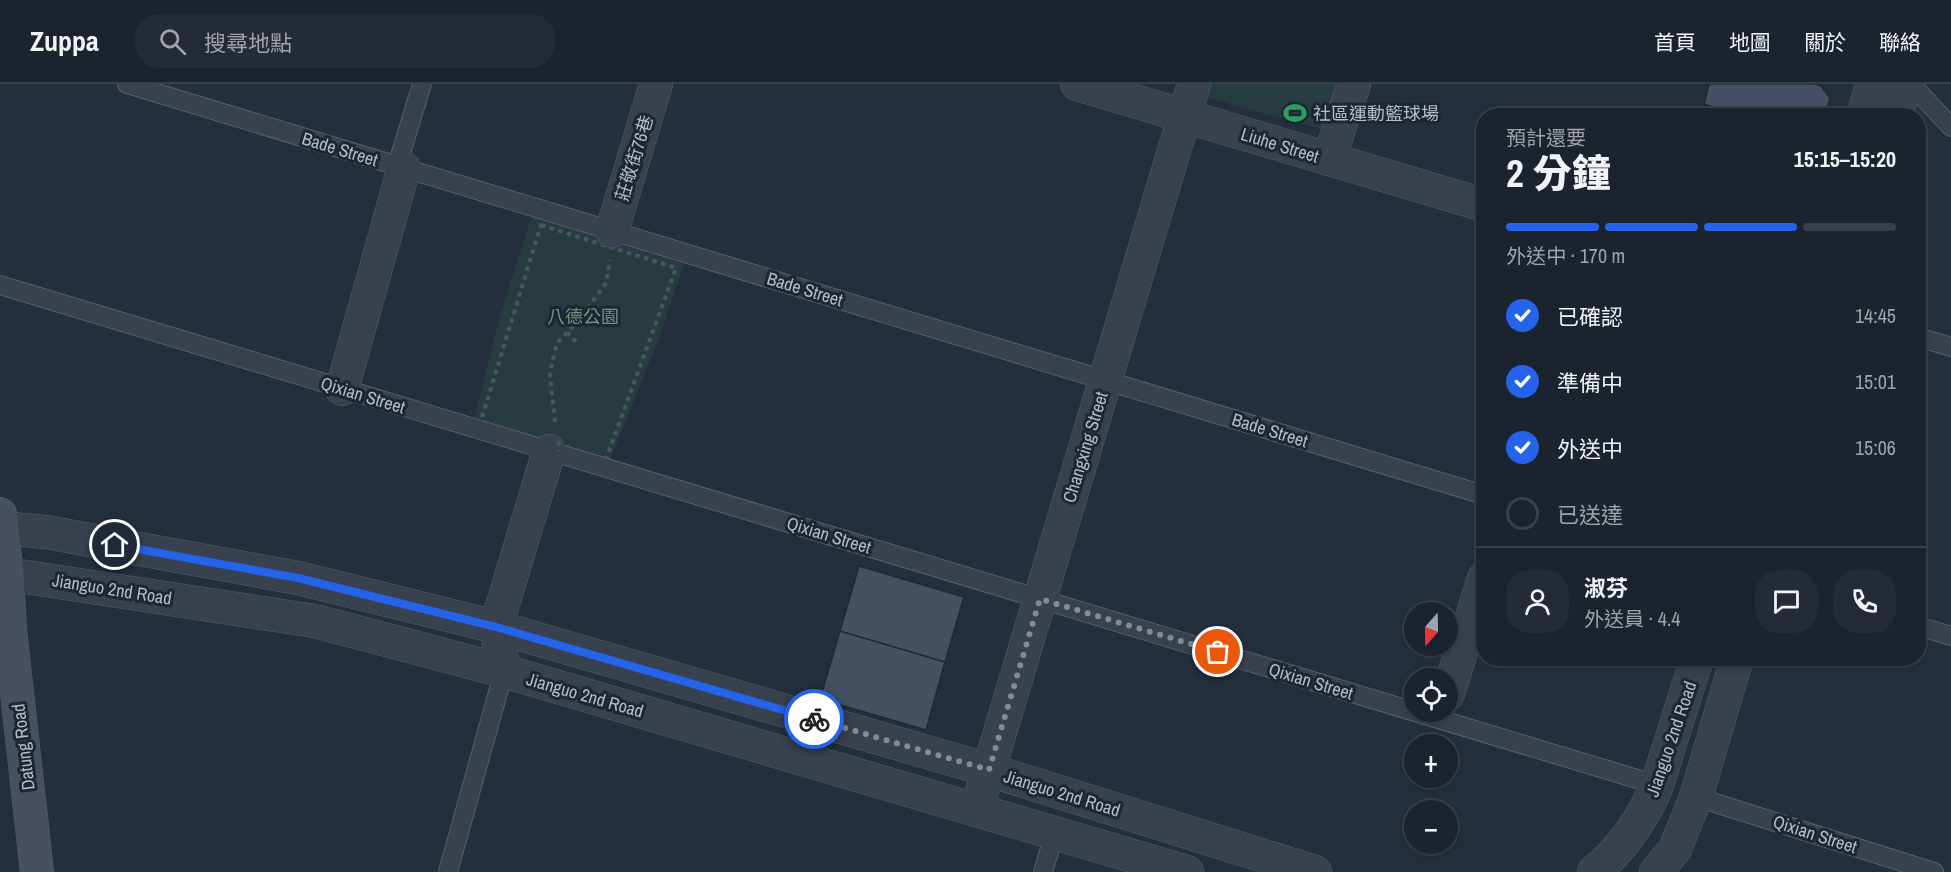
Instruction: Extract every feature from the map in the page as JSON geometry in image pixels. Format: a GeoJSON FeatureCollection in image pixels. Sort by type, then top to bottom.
{"type":"FeatureCollection","features":[{"type":"Feature","properties":{"kind":"main road","name":"Datung Road"},"geometry":{"type":"LineString","coordinates":[[1,524],[4,574],[37,872]]}},
{"type":"Feature","properties":{"kind":"street","name":"莊敬街76巷"},"geometry":{"type":"LineString","coordinates":[[610,236],[656,84]]}},
{"type":"Feature","properties":{"kind":"street","name":"Liuhe Street"},"geometry":{"type":"LineString","coordinates":[[1077,84],[1476,204]]}},
{"type":"Feature","properties":{"kind":"street","name":"Changxing Street"},"geometry":{"type":"LineString","coordinates":[[977,810],[1194,84]]}},
{"type":"Feature","properties":{"kind":"street"},"geometry":{"type":"LineString","coordinates":[[1329,159],[1354,84]]}},
{"type":"Feature","properties":{"kind":"street"},"geometry":{"type":"LineString","coordinates":[[1865,108],[1872,84]]}},
{"type":"Feature","properties":{"kind":"street"},"geometry":{"type":"LineString","coordinates":[[1898,108],[1905,84]]}},
{"type":"Feature","properties":{"kind":"street"},"geometry":{"type":"LineString","coordinates":[[342,389],[401,167]]}},
{"type":"Feature","properties":{"kind":"street"},"geometry":{"type":"LineString","coordinates":[[504,671],[496,627],[556,442]]}},
{"type":"Feature","properties":{"kind":"street","name":"Jianguo 2nd Road"},"geometry":{"type":"LineString","coordinates":[[1,524],[298,578],[496,627],[989,770],[1315,872]]}},
{"type":"Feature","properties":{"kind":"street","name":"Jianguo 2nd Road"},"geometry":{"type":"LineString","coordinates":[[4,574],[315,621],[504,671],[1187,872]]}},
{"type":"Feature","properties":{"kind":"street"},"geometry":{"type":"LineString","coordinates":[[1456,668],[1476,603]]}},
{"type":"Feature","properties":{"kind":"street","name":"Jianguo 2nd Road"},"geometry":{"type":"LineString","coordinates":[[1594,872],[1624,842],[1650,803],[1694,666]]}},
{"type":"Feature","properties":{"kind":"street"},"geometry":{"type":"LineString","coordinates":[[1656,872],[1675,849],[1696,797],[1735,666]]}},
{"type":"Feature","properties":{"kind":"lane","name":"Bade Street"},"geometry":{"type":"LineString","coordinates":[[127,84],[401,167],[610,236],[1105,380],[1476,493]]}},
{"type":"Feature","properties":{"kind":"lane"},"geometry":{"type":"LineString","coordinates":[[401,167],[422,84]]}},
{"type":"Feature","properties":{"kind":"lane"},"geometry":{"type":"LineString","coordinates":[[1911,84],[1951,127]]}},
{"type":"Feature","properties":{"kind":"lane","name":"Qixian Street"},"geometry":{"type":"LineString","coordinates":[[0,285],[342,389],[556,442],[1040,599],[1404,697]]}},
{"type":"Feature","properties":{"kind":"lane"},"geometry":{"type":"LineString","coordinates":[[1926,339],[1951,347]]}},
{"type":"Feature","properties":{"kind":"lane"},"geometry":{"type":"LineString","coordinates":[[1926,628],[1951,636]]}},
{"type":"Feature","properties":{"kind":"lane"},"geometry":{"type":"LineString","coordinates":[[448,872],[504,671]]}},
{"type":"Feature","properties":{"kind":"lane","name":"Qixian Street"},"geometry":{"type":"LineString","coordinates":[[1458,713],[1657,785]]}},
{"type":"Feature","properties":{"kind":"lane","name":"Qixian Street"},"geometry":{"type":"LineString","coordinates":[[1696,797],[1934,872]]}},
{"type":"Feature","properties":{"kind":"lane"},"geometry":{"type":"LineString","coordinates":[[1043,872],[1055,832]]}},
{"type":"Feature","properties":{"kind":"path"},"geometry":{"type":"LineString","coordinates":[[541,225],[610,236],[676,268],[605,462],[480,424],[541,225]]}},
{"type":"Feature","properties":{"kind":"path"},"geometry":{"type":"LineString","coordinates":[[556,442],[551,366],[558,342],[578,321],[606,283],[610,236]]}},
{"type":"Feature","properties":{"kind":"path"},"geometry":{"type":"LineString","coordinates":[[567,332],[576,342]]}},
{"type":"Feature","properties":{"kind":"green space","name":"社區運動籃球場"},"geometry":{"type":"Polygon","coordinates":[[[1209,84],[1337,84],[1321,129],[1205,97],[1209,84]]]}},
{"type":"Feature","properties":{"kind":"green space","name":"八德公園"},"geometry":{"type":"Polygon","coordinates":[[[532,216],[684,264],[657,343],[608,465],[473,423],[502,309],[532,216]]]}},
{"type":"Feature","properties":{"kind":"building"},"geometry":{"type":"Polygon","coordinates":[[[1709,84],[1815,84],[1821,86],[1830,98],[1827,108],[1716,108],[1704,104],[1709,84]]]}},
{"type":"Feature","properties":{"kind":"building"},"geometry":{"type":"Polygon","coordinates":[[[859,566],[964,597],[945,662],[840,631],[859,566]]]}},
{"type":"Feature","properties":{"kind":"building"},"geometry":{"type":"Polygon","coordinates":[[[840,631],[945,662],[926,730],[820,699],[840,631]]]}},
{"type":"Feature","properties":{"kind":"way so far"},"geometry":{"type":"LineString","coordinates":[[814,719],[989,770],[1040,599],[1218,652]]}},
{"type":"Feature","properties":{"kind":"place","name":"社區運動籃球場"},"geometry":{"type":"Point","coordinates":[1295,113]}},
{"type":"Feature","properties":{"kind":"route"},"geometry":{"type":"LineString","coordinates":[[115,545],[298,578],[496,627],[814,719]]}}]}
